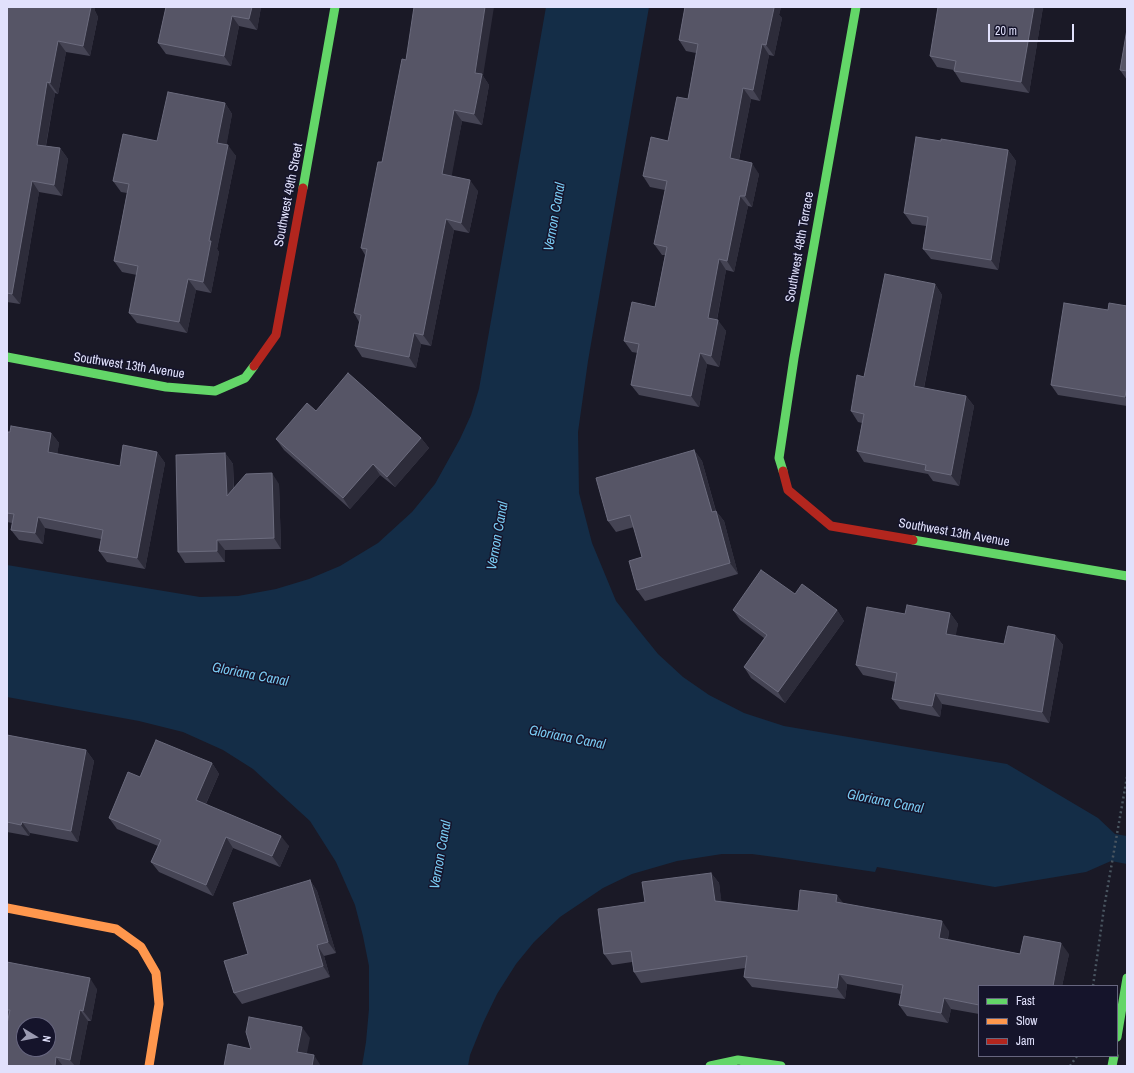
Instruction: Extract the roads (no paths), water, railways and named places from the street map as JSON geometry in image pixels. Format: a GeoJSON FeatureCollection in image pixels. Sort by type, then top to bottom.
{"type":"FeatureCollection","features":[{"type":"Feature","properties":{"kind":"street","name":"Southwest 49th Street"},"geometry":{"type":"LineString","coordinates":[[245,378],[276,335],[312,143],[335,7]]}},
{"type":"Feature","properties":{"kind":"street","name":"Southwest 48th Terrace"},"geometry":{"type":"LineString","coordinates":[[788,490],[779,458],[794,358],[856,7]]}},
{"type":"Feature","properties":{"kind":"street","name":"Southwest 13th Avenue"},"geometry":{"type":"LineString","coordinates":[[7,357],[166,387],[215,390],[245,378]]}},
{"type":"Feature","properties":{"kind":"street","name":"Southwest 13th Avenue"},"geometry":{"type":"LineString","coordinates":[[788,490],[831,526],[1127,576]]}},
{"type":"Feature","properties":{"kind":"street"},"geometry":{"type":"LineString","coordinates":[[7,908],[116,929],[141,946],[156,973],[159,1004],[149,1066]]}},
{"type":"Feature","properties":{"kind":"street"},"geometry":{"type":"LineString","coordinates":[[1118,1031],[1127,978]]}},
{"type":"Feature","properties":{"kind":"street"},"geometry":{"type":"LineString","coordinates":[[710,1066],[738,1060],[781,1066]]}},
{"type":"Feature","properties":{"kind":"water"},"geometry":{"type":"Polygon","coordinates":[[[546,7],[649,7],[588,361],[578,432],[579,493],[592,543],[616,601],[658,654],[683,677],[709,695],[744,713],[784,726],[1007,764],[1098,818],[1115,834],[1127,836],[1127,864],[1111,861],[1086,872],[995,887],[877,867],[875,872],[752,854],[722,854],[677,861],[632,874],[603,888],[560,917],[534,942],[516,964],[497,994],[470,1055],[468,1066],[362,1066],[369,1009],[369,966],[363,936],[355,905],[336,862],[310,821],[253,769],[223,750],[183,732],[139,721],[7,697],[7,565],[200,597],[238,596],[276,589],[309,579],[340,566],[378,543],[412,512],[435,484],[460,439],[471,415],[479,389],[546,7]]]}},
{"type":"Feature","properties":{"kind":"water label","name":"Vernon Canal"},"geometry":{"type":"Point","coordinates":[555,217]}},
{"type":"Feature","properties":{"kind":"water label","name":"Vernon Canal"},"geometry":{"type":"Point","coordinates":[498,536]}},
{"type":"Feature","properties":{"kind":"water label","name":"Gloriana Canal"},"geometry":{"type":"Point","coordinates":[250,675]}},
{"type":"Feature","properties":{"kind":"water label","name":"Gloriana Canal"},"geometry":{"type":"Point","coordinates":[567,738]}},
{"type":"Feature","properties":{"kind":"water label","name":"Gloriana Canal"},"geometry":{"type":"Point","coordinates":[885,802]}},
{"type":"Feature","properties":{"kind":"water label","name":"Vernon Canal"},"geometry":{"type":"Point","coordinates":[441,855]}}]}
